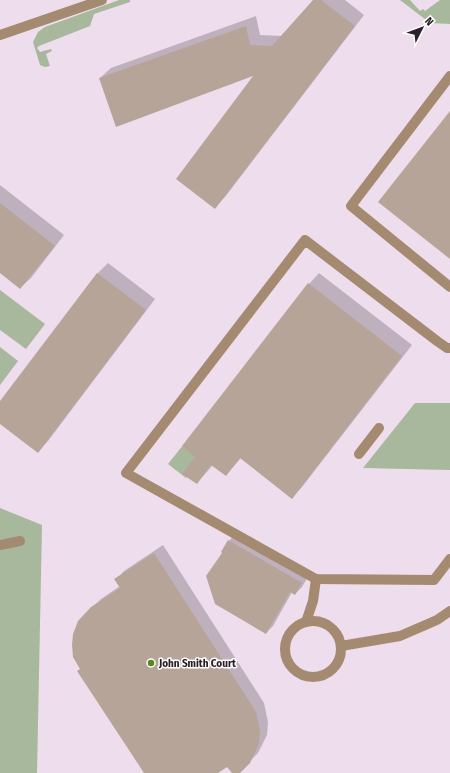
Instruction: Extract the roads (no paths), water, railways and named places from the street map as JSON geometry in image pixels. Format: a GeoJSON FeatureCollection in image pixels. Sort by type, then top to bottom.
{"type":"FeatureCollection","features":[{"type":"Feature","properties":{"kind":"street"},"geometry":{"type":"LineString","coordinates":[[0,35],[102,0]]}},
{"type":"Feature","properties":{"kind":"street"},"geometry":{"type":"LineString","coordinates":[[450,76],[351,206],[450,287]]}},
{"type":"Feature","properties":{"kind":"street"},"geometry":{"type":"LineString","coordinates":[[450,348],[447,348],[306,240],[126,473],[316,579],[434,580],[450,559]]}},
{"type":"Feature","properties":{"kind":"street"},"geometry":{"type":"LineString","coordinates":[[359,454],[379,428]]}},
{"type":"Feature","properties":{"kind":"street"},"geometry":{"type":"LineString","coordinates":[[0,545],[20,541]]}},
{"type":"Feature","properties":{"kind":"street"},"geometry":{"type":"LineString","coordinates":[[306,622],[313,602],[316,579]]}},
{"type":"Feature","properties":{"kind":"street"},"geometry":{"type":"LineString","coordinates":[[341,646],[400,636],[437,620],[450,611]]}},
{"type":"Feature","properties":{"kind":"street"},"geometry":{"type":"LineString","coordinates":[[316,621],[329,626],[336,633],[341,646],[340,656],[333,669],[326,674],[310,677],[301,674],[292,667],[286,653],[286,643],[291,632],[306,622],[316,621]]}},
{"type":"Feature","properties":{"kind":"place","name":"John Smith Court"},"geometry":{"type":"Point","coordinates":[151,663]}}]}
